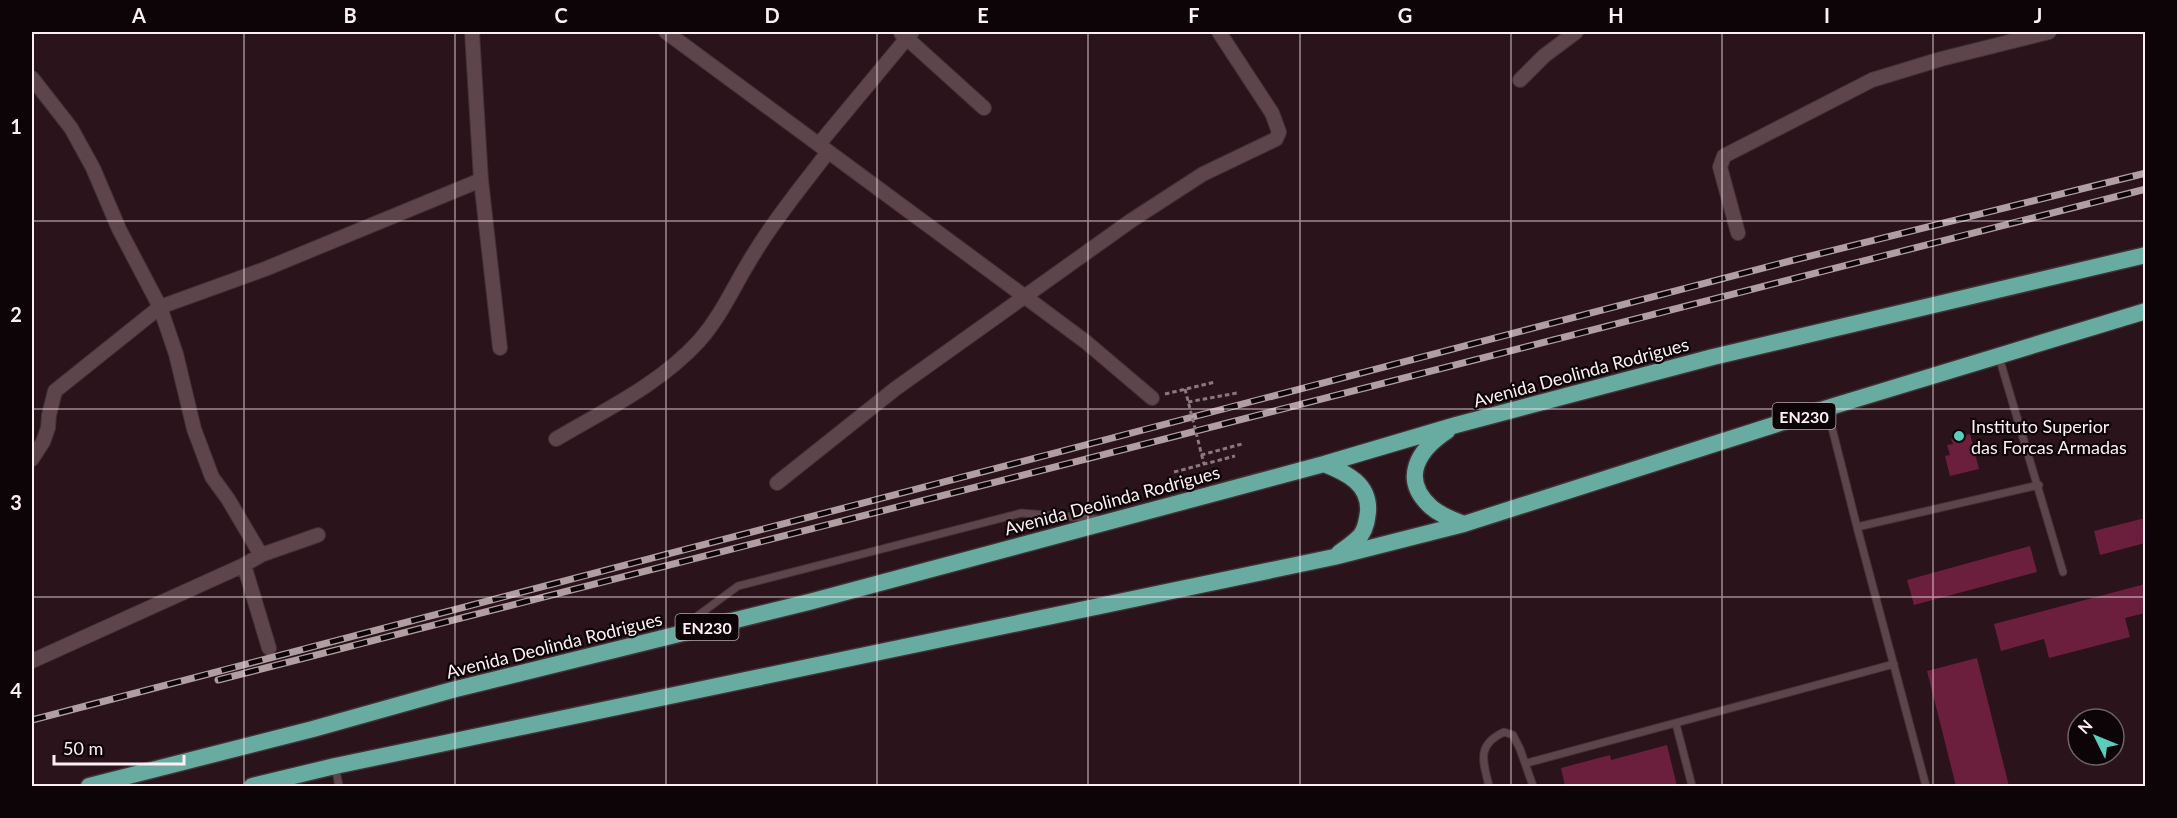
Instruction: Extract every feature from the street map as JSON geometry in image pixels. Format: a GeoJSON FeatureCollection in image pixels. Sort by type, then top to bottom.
{"type":"FeatureCollection","features":[{"type":"Feature","properties":{"kind":"highway","name":"Avenida Deolinda Rodrigues"},"geometry":{"type":"LineString","coordinates":[[89,786],[313,729],[452,690],[809,602],[1713,357],[2145,255]]}},
{"type":"Feature","properties":{"kind":"highway","name":"EN230"},"geometry":{"type":"LineString","coordinates":[[252,786],[295,781],[335,766],[1334,557],[1464,524],[1827,408],[2145,311]]}},
{"type":"Feature","properties":{"kind":"highway"},"geometry":{"type":"LineString","coordinates":[[1456,425],[1439,436],[1421,454],[1415,468],[1415,483],[1420,495],[1431,508],[1464,524]]}},
{"type":"Feature","properties":{"kind":"highway"},"geometry":{"type":"LineString","coordinates":[[1324,464],[1346,472],[1355,479],[1363,488],[1368,505],[1363,533],[1334,557]]}},
{"type":"Feature","properties":{"kind":"street"},"geometry":{"type":"LineString","coordinates":[[472,32],[481,180],[500,348]]}},
{"type":"Feature","properties":{"kind":"street"},"geometry":{"type":"LineString","coordinates":[[666,32],[1086,342],[1152,398]]}},
{"type":"Feature","properties":{"kind":"street"},"geometry":{"type":"LineString","coordinates":[[777,483],[895,389],[1132,220],[1203,174],[1276,139],[1279,132],[1272,113],[1219,32]]}},
{"type":"Feature","properties":{"kind":"street"},"geometry":{"type":"LineString","coordinates":[[1520,80],[1544,56],[1576,32]]}},
{"type":"Feature","properties":{"kind":"street"},"geometry":{"type":"LineString","coordinates":[[1738,233],[1720,167],[1724,156],[1872,81],[1922,64],[2049,32]]}},
{"type":"Feature","properties":{"kind":"street"},"geometry":{"type":"LineString","coordinates":[[556,439],[636,392],[676,363],[699,340],[720,314],[768,232],[823,148],[906,34],[984,108]]}},
{"type":"Feature","properties":{"kind":"street"},"geometry":{"type":"LineString","coordinates":[[32,78],[71,128],[93,168],[119,229],[160,307],[176,354],[194,429],[212,477],[228,499],[261,555]]}},
{"type":"Feature","properties":{"kind":"street"},"geometry":{"type":"LineString","coordinates":[[32,459],[43,442],[48,428],[55,391],[160,307],[264,269],[481,180]]}},
{"type":"Feature","properties":{"kind":"street"},"geometry":{"type":"LineString","coordinates":[[32,661],[244,565],[261,555],[318,535]]}},
{"type":"Feature","properties":{"kind":"street"},"geometry":{"type":"LineString","coordinates":[[244,565],[269,648]]}},
{"type":"Feature","properties":{"kind":"lane"},"geometry":{"type":"LineString","coordinates":[[2000,357],[2063,572]]}},
{"type":"Feature","properties":{"kind":"lane"},"geometry":{"type":"LineString","coordinates":[[1827,408],[1926,786]]}},
{"type":"Feature","properties":{"kind":"lane"},"geometry":{"type":"LineString","coordinates":[[1857,526],[2038,485]]}},
{"type":"Feature","properties":{"kind":"lane"},"geometry":{"type":"LineString","coordinates":[[671,636],[738,586],[1021,513],[1114,520]]}},
{"type":"Feature","properties":{"kind":"lane"},"geometry":{"type":"LineString","coordinates":[[1527,763],[1894,664]]}},
{"type":"Feature","properties":{"kind":"lane"},"geometry":{"type":"LineString","coordinates":[[1676,724],[1692,786]]}},
{"type":"Feature","properties":{"kind":"lane"},"geometry":{"type":"LineString","coordinates":[[1490,786],[1484,765],[1484,748],[1492,737],[1504,732],[1513,735],[1527,763],[1533,786]]}},
{"type":"Feature","properties":{"kind":"lane"},"geometry":{"type":"LineString","coordinates":[[335,766],[339,786]]}},
{"type":"Feature","properties":{"kind":"path"},"geometry":{"type":"LineString","coordinates":[[1152,398],[1215,382]]}},
{"type":"Feature","properties":{"kind":"path"},"geometry":{"type":"LineString","coordinates":[[1185,389],[1204,464]]}},
{"type":"Feature","properties":{"kind":"path"},"geometry":{"type":"LineString","coordinates":[[1188,402],[1237,393]]}},
{"type":"Feature","properties":{"kind":"path"},"geometry":{"type":"LineString","coordinates":[[1201,456],[1242,444]]}},
{"type":"Feature","properties":{"kind":"path"},"geometry":{"type":"LineString","coordinates":[[1174,472],[1235,456]]}},
{"type":"Feature","properties":{"kind":"building"},"geometry":{"type":"Polygon","coordinates":[[[1970,434],[1979,469],[1950,476],[1945,456],[1950,455],[1947,445],[1953,444],[1951,439],[1970,434]]]}},
{"type":"Feature","properties":{"kind":"building"},"geometry":{"type":"Polygon","coordinates":[[[2145,518],[2145,543],[2100,555],[2094,531],[2145,518]]]}},
{"type":"Feature","properties":{"kind":"building"},"geometry":{"type":"Polygon","coordinates":[[[2030,546],[2037,572],[1914,605],[1907,580],[2030,546]]]}},
{"type":"Feature","properties":{"kind":"building"},"geometry":{"type":"Polygon","coordinates":[[[2145,584],[2145,613],[2125,618],[2130,637],[2049,658],[2044,639],[2001,651],[1994,624],[2145,584]]]}},
{"type":"Feature","properties":{"kind":"building"},"geometry":{"type":"Polygon","coordinates":[[[1977,658],[2009,786],[1956,786],[1927,671],[1977,658]]]}},
{"type":"Feature","properties":{"kind":"building"},"geometry":{"type":"Polygon","coordinates":[[[1667,745],[1677,786],[1565,786],[1561,768],[1610,755],[1611,760],[1667,745]]]}},
{"type":"Feature","properties":{"kind":"railway"},"geometry":{"type":"LineString","coordinates":[[32,720],[1790,261],[2146,173]]}},
{"type":"Feature","properties":{"kind":"railway"},"geometry":{"type":"LineString","coordinates":[[218,680],[2146,189]]}},
{"type":"Feature","properties":{"kind":"place","name":"Instituto Superior das Forcas Armadas"},"geometry":{"type":"Point","coordinates":[1959,436]}}]}
